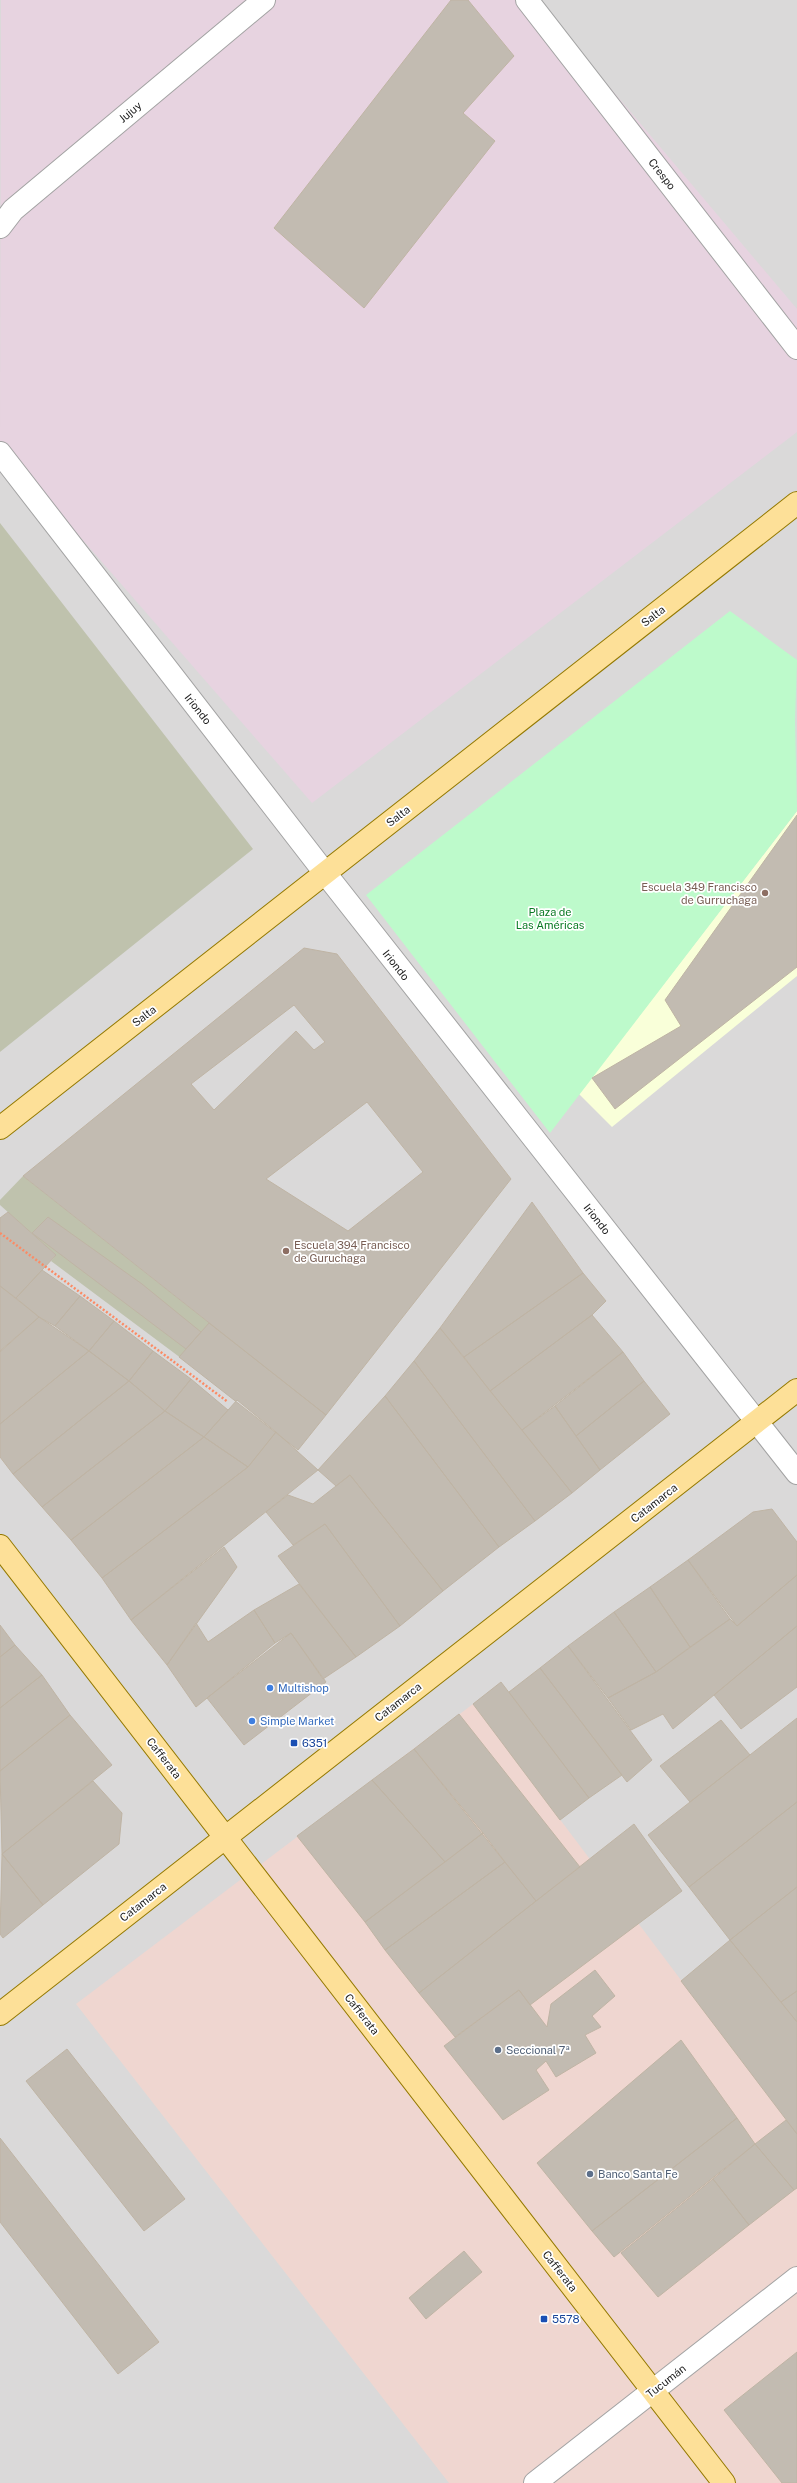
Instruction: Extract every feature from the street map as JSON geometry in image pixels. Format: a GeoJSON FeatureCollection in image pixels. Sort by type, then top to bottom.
{"type":"FeatureCollection","features":[{"type":"Feature","properties":{"kind":"main road","name":"Salta"},"geometry":{"type":"LineString","coordinates":[[0,1128],[797,503]]}},
{"type":"Feature","properties":{"kind":"main road","name":"Catamarca"},"geometry":{"type":"LineString","coordinates":[[0,2014],[797,1390]]}},
{"type":"Feature","properties":{"kind":"main road","name":"Cafferata"},"geometry":{"type":"LineString","coordinates":[[0,1546],[724,2483]]}},
{"type":"Feature","properties":{"kind":"street","name":"Jujuy"},"geometry":{"type":"LineString","coordinates":[[0,228],[13,210],[264,0]]}},
{"type":"Feature","properties":{"kind":"street","name":"Crespo"},"geometry":{"type":"LineString","coordinates":[[527,0],[797,348]]}},
{"type":"Feature","properties":{"kind":"street","name":"Iriondo"},"geometry":{"type":"LineString","coordinates":[[0,453],[325,874],[797,1473]]}},
{"type":"Feature","properties":{"kind":"street","name":"Tucumán"},"geometry":{"type":"LineString","coordinates":[[535,2483],[797,2278]]}},
{"type":"Feature","properties":{"kind":"path"},"geometry":{"type":"LineString","coordinates":[[0,1233],[228,1402]]}},
{"type":"Feature","properties":{"kind":"shaded area"},"geometry":{"type":"Polygon","coordinates":[[[0,0],[797,0],[797,2483],[0,2483],[0,0]]]}},
{"type":"Feature","properties":{"kind":"shaded area"},"geometry":{"type":"Polygon","coordinates":[[[1,0],[536,0],[797,309],[797,432],[312,803],[0,445],[1,0]]]}},
{"type":"Feature","properties":{"kind":"shaded area"},"geometry":{"type":"Polygon","coordinates":[[[0,523],[253,849],[0,1052],[0,523]]]}},
{"type":"Feature","properties":{"kind":"shaded area","name":"Escuela 349 Francisco de Gurruchaga"},"geometry":{"type":"Polygon","coordinates":[[[797,811],[797,976],[612,1127],[579,1094],[797,811]]]}},
{"type":"Feature","properties":{"kind":"shaded area"},"geometry":{"type":"Polygon","coordinates":[[[23,1176],[326,1415],[237,1400],[51,1261],[56,1255],[0,1205],[0,1200],[23,1176]]]}},
{"type":"Feature","properties":{"kind":"shaded area"},"geometry":{"type":"Polygon","coordinates":[[[473,1704],[797,2134],[797,2483],[449,2483],[76,2004],[473,1704]]]}},
{"type":"Feature","properties":{"kind":"green space","name":"Plaza de Las Américas"},"geometry":{"type":"Polygon","coordinates":[[[730,611],[797,660],[795,720],[797,811],[550,1133],[366,895],[730,611]]]}},
{"type":"Feature","properties":{"kind":"building"},"geometry":{"type":"Polygon","coordinates":[[[451,0],[468,0],[514,56],[463,113],[495,141],[364,308],[274,228],[451,0]]]}},
{"type":"Feature","properties":{"kind":"building","name":"Escuela 349 Francisco de Gurruchaga"},"geometry":{"type":"Polygon","coordinates":[[[797,815],[797,967],[615,1109],[592,1078],[681,1026],[665,1000],[797,815]]]}},
{"type":"Feature","properties":{"kind":"building","name":"Escuela 394 Francisco de Guruchaga"},"geometry":{"type":"Polygon","coordinates":[[[304,948],[337,954],[511,1179],[326,1415],[23,1176],[304,948]],[[294,1005],[191,1084],[214,1110],[296,1031],[314,1050],[325,1042],[294,1005]],[[367,1102],[266,1179],[348,1231],[423,1172],[367,1102]]]}},
{"type":"Feature","properties":{"kind":"building"},"geometry":{"type":"Polygon","coordinates":[[[532,1202],[583,1273],[464,1357],[440,1328],[532,1202]]]}},
{"type":"Feature","properties":{"kind":"building"},"geometry":{"type":"Polygon","coordinates":[[[8,1212],[56,1255],[16,1298],[0,1286],[0,1218],[8,1212]]]}},
{"type":"Feature","properties":{"kind":"building"},"geometry":{"type":"Polygon","coordinates":[[[48,1217],[142,1284],[201,1332],[186,1349],[32,1233],[48,1217]]]}},
{"type":"Feature","properties":{"kind":"building"},"geometry":{"type":"Polygon","coordinates":[[[42,1270],[80,1296],[55,1326],[39,1317],[16,1298],[42,1270]]]}},
{"type":"Feature","properties":{"kind":"building"},"geometry":{"type":"Polygon","coordinates":[[[583,1273],[606,1301],[592,1315],[490,1391],[464,1357],[583,1273]]]}},
{"type":"Feature","properties":{"kind":"building"},"geometry":{"type":"Polygon","coordinates":[[[0,1286],[39,1317],[0,1352],[0,1286]]]}},
{"type":"Feature","properties":{"kind":"building"},"geometry":{"type":"Polygon","coordinates":[[[80,1296],[114,1321],[89,1351],[55,1326],[80,1296]]]}},
{"type":"Feature","properties":{"kind":"building"},"geometry":{"type":"Polygon","coordinates":[[[592,1315],[623,1352],[522,1430],[490,1391],[592,1315]]]}},
{"type":"Feature","properties":{"kind":"building"},"geometry":{"type":"Polygon","coordinates":[[[39,1317],[89,1351],[0,1424],[0,1351],[39,1317]]]}},
{"type":"Feature","properties":{"kind":"building"},"geometry":{"type":"Polygon","coordinates":[[[114,1321],[153,1351],[129,1381],[89,1351],[114,1321]]]}},
{"type":"Feature","properties":{"kind":"building"},"geometry":{"type":"Polygon","coordinates":[[[209,1323],[326,1415],[298,1450],[179,1357],[209,1323]]]}},
{"type":"Feature","properties":{"kind":"building"},"geometry":{"type":"Polygon","coordinates":[[[440,1328],[572,1493],[535,1521],[414,1361],[440,1328]]]}},
{"type":"Feature","properties":{"kind":"building"},"geometry":{"type":"Polygon","coordinates":[[[89,1351],[129,1381],[13,1474],[0,1457],[0,1424],[89,1351]]]}},
{"type":"Feature","properties":{"kind":"building"},"geometry":{"type":"Polygon","coordinates":[[[153,1351],[191,1379],[165,1411],[129,1381],[153,1351]]]}},
{"type":"Feature","properties":{"kind":"building"},"geometry":{"type":"Polygon","coordinates":[[[623,1352],[644,1381],[576,1436],[555,1406],[623,1352]]]}},
{"type":"Feature","properties":{"kind":"building"},"geometry":{"type":"Polygon","coordinates":[[[414,1361],[535,1521],[499,1547],[385,1396],[414,1361]]]}},
{"type":"Feature","properties":{"kind":"building"},"geometry":{"type":"Polygon","coordinates":[[[191,1379],[228,1410],[204,1437],[165,1411],[191,1379]]]}},
{"type":"Feature","properties":{"kind":"building"},"geometry":{"type":"Polygon","coordinates":[[[129,1381],[165,1411],[42,1507],[13,1474],[129,1381]]]}},
{"type":"Feature","properties":{"kind":"building"},"geometry":{"type":"Polygon","coordinates":[[[644,1381],[670,1414],[600,1470],[576,1436],[644,1381]]]}},
{"type":"Feature","properties":{"kind":"building"},"geometry":{"type":"Polygon","coordinates":[[[385,1396],[499,1547],[443,1591],[350,1475],[336,1486],[318,1470],[385,1396]]]}},
{"type":"Feature","properties":{"kind":"building"},"geometry":{"type":"Polygon","coordinates":[[[237,1400],[276,1432],[248,1467],[204,1437],[237,1400]]]}},
{"type":"Feature","properties":{"kind":"building"},"geometry":{"type":"Polygon","coordinates":[[[555,1406],[600,1470],[572,1493],[522,1430],[555,1406]]]}},
{"type":"Feature","properties":{"kind":"building"},"geometry":{"type":"Polygon","coordinates":[[[165,1411],[204,1437],[71,1540],[42,1507],[165,1411]]]}},
{"type":"Feature","properties":{"kind":"building"},"geometry":{"type":"Polygon","coordinates":[[[276,1432],[318,1470],[131,1620],[102,1578],[248,1467],[276,1432]]]}},
{"type":"Feature","properties":{"kind":"building"},"geometry":{"type":"Polygon","coordinates":[[[204,1437],[248,1467],[102,1578],[71,1540],[204,1437]]]}},
{"type":"Feature","properties":{"kind":"building"},"geometry":{"type":"Polygon","coordinates":[[[350,1475],[443,1591],[400,1626],[325,1524],[293,1545],[266,1512],[288,1495],[313,1504],[350,1475]]]}},
{"type":"Feature","properties":{"kind":"building"},"geometry":{"type":"Polygon","coordinates":[[[772,1509],[797,1542],[797,1575],[737,1626],[688,1560],[753,1512],[772,1509]]]}},
{"type":"Feature","properties":{"kind":"building"},"geometry":{"type":"Polygon","coordinates":[[[325,1524],[400,1626],[356,1657],[278,1556],[325,1524]]]}},
{"type":"Feature","properties":{"kind":"building"},"geometry":{"type":"Polygon","coordinates":[[[224,1547],[237,1567],[167,1665],[131,1620],[224,1547]]]}},
{"type":"Feature","properties":{"kind":"building"},"geometry":{"type":"Polygon","coordinates":[[[688,1560],[730,1619],[690,1647],[650,1587],[688,1560]]]}},
{"type":"Feature","properties":{"kind":"building"},"geometry":{"type":"Polygon","coordinates":[[[797,1575],[797,1626],[673,1729],[663,1714],[631,1730],[608,1698],[656,1672],[730,1619],[737,1626],[797,1575]]]}},
{"type":"Feature","properties":{"kind":"building"},"geometry":{"type":"Polygon","coordinates":[[[299,1584],[356,1657],[323,1679],[291,1633],[275,1643],[254,1610],[299,1584]]]}},
{"type":"Feature","properties":{"kind":"building"},"geometry":{"type":"Polygon","coordinates":[[[650,1587],[690,1647],[656,1672],[614,1612],[650,1587]]]}},
{"type":"Feature","properties":{"kind":"building"},"geometry":{"type":"Polygon","coordinates":[[[254,1610],[275,1643],[196,1707],[167,1665],[196,1623],[208,1642],[254,1610]]]}},
{"type":"Feature","properties":{"kind":"building"},"geometry":{"type":"Polygon","coordinates":[[[614,1612],[656,1672],[608,1698],[568,1646],[614,1612]]]}},
{"type":"Feature","properties":{"kind":"building"},"geometry":{"type":"Polygon","coordinates":[[[0,1625],[15,1645],[0,1657],[0,1625]]]}},
{"type":"Feature","properties":{"kind":"building"},"geometry":{"type":"Polygon","coordinates":[[[797,1626],[797,1687],[741,1729],[714,1695],[797,1626]]]}},
{"type":"Feature","properties":{"kind":"building"},"geometry":{"type":"Polygon","coordinates":[[[291,1633],[326,1682],[244,1745],[207,1698],[291,1633]]]}},
{"type":"Feature","properties":{"kind":"building"},"geometry":{"type":"Polygon","coordinates":[[[15,1645],[42,1675],[0,1708],[0,1657],[15,1645]]]}},
{"type":"Feature","properties":{"kind":"building"},"geometry":{"type":"Polygon","coordinates":[[[568,1646],[652,1760],[627,1782],[540,1668],[568,1646]]]}},
{"type":"Feature","properties":{"kind":"building"},"geometry":{"type":"Polygon","coordinates":[[[540,1668],[622,1775],[589,1798],[509,1692],[540,1668]]]}},
{"type":"Feature","properties":{"kind":"building"},"geometry":{"type":"Polygon","coordinates":[[[42,1675],[70,1715],[0,1771],[0,1708],[42,1675]]]}},
{"type":"Feature","properties":{"kind":"building"},"geometry":{"type":"Polygon","coordinates":[[[501,1682],[589,1798],[560,1820],[473,1704],[501,1682]]]}},
{"type":"Feature","properties":{"kind":"building"},"geometry":{"type":"Polygon","coordinates":[[[459,1714],[580,1867],[536,1901],[414,1749],[459,1714]]]}},
{"type":"Feature","properties":{"kind":"building"},"geometry":{"type":"Polygon","coordinates":[[[70,1715],[112,1765],[2,1854],[0,1771],[70,1715]]]}},
{"type":"Feature","properties":{"kind":"building"},"geometry":{"type":"Polygon","coordinates":[[[797,1718],[797,1802],[689,1887],[648,1835],[797,1718]]]}},
{"type":"Feature","properties":{"kind":"building"},"geometry":{"type":"Polygon","coordinates":[[[721,1720],[750,1755],[690,1802],[660,1766],[721,1720]]]}},
{"type":"Feature","properties":{"kind":"building"},"geometry":{"type":"Polygon","coordinates":[[[414,1749],[483,1833],[445,1862],[372,1780],[414,1749]]]}},
{"type":"Feature","properties":{"kind":"building"},"geometry":{"type":"Polygon","coordinates":[[[372,1780],[445,1862],[365,1922],[297,1836],[372,1780]]]}},
{"type":"Feature","properties":{"kind":"building"},"geometry":{"type":"Polygon","coordinates":[[[93,1781],[122,1813],[119,1844],[43,1905],[2,1854],[93,1781]]]}},
{"type":"Feature","properties":{"kind":"building"},"geometry":{"type":"Polygon","coordinates":[[[797,1802],[797,1887],[730,1940],[689,1887],[797,1802]]]}},
{"type":"Feature","properties":{"kind":"building"},"geometry":{"type":"Polygon","coordinates":[[[634,1824],[682,1891],[530,2005],[519,1990],[455,2037],[419,1993],[634,1824]]]}},
{"type":"Feature","properties":{"kind":"building"},"geometry":{"type":"Polygon","coordinates":[[[483,1833],[505,1862],[385,1950],[365,1922],[483,1833]]]}},
{"type":"Feature","properties":{"kind":"building"},"geometry":{"type":"Polygon","coordinates":[[[2,1854],[43,1905],[3,1938],[0,1934],[2,1854]]]}},
{"type":"Feature","properties":{"kind":"building"},"geometry":{"type":"Polygon","coordinates":[[[505,1862],[536,1901],[419,1993],[385,1950],[505,1862]]]}},
{"type":"Feature","properties":{"kind":"building"},"geometry":{"type":"Polygon","coordinates":[[[797,1887],[797,1991],[781,2002],[730,1940],[797,1887]]]}},
{"type":"Feature","properties":{"kind":"building"},"geometry":{"type":"Polygon","coordinates":[[[730,1940],[797,2022],[797,2134],[681,1981],[730,1940]]]}},
{"type":"Feature","properties":{"kind":"building"},"geometry":{"type":"Polygon","coordinates":[[[595,1970],[615,1996],[592,2016],[601,2027],[585,2035],[596,2053],[556,2077],[546,2061],[536,2070],[549,2090],[503,2120],[444,2046],[519,1990],[547,2027],[551,2004],[595,1970]]]}},
{"type":"Feature","properties":{"kind":"building"},"geometry":{"type":"Polygon","coordinates":[[[797,1991],[797,2022],[781,2002],[797,1991]]]}},
{"type":"Feature","properties":{"kind":"building"},"geometry":{"type":"Polygon","coordinates":[[[681,2040],[737,2118],[592,2231],[537,2163],[681,2040]]]}},
{"type":"Feature","properties":{"kind":"building"},"geometry":{"type":"Polygon","coordinates":[[[67,2049],[185,2199],[144,2231],[26,2081],[67,2049]]]}},
{"type":"Feature","properties":{"kind":"building"},"geometry":{"type":"Polygon","coordinates":[[[737,2118],[755,2144],[614,2257],[592,2231],[737,2118]]]}},
{"type":"Feature","properties":{"kind":"building"},"geometry":{"type":"Polygon","coordinates":[[[786,2120],[797,2134],[797,2188],[794,2190],[755,2144],[786,2120]]]}},
{"type":"Feature","properties":{"kind":"building"},"geometry":{"type":"Polygon","coordinates":[[[0,2138],[159,2342],[118,2374],[0,2222],[0,2138]]]}},
{"type":"Feature","properties":{"kind":"building"},"geometry":{"type":"Polygon","coordinates":[[[755,2144],[794,2190],[749,2225],[713,2179],[755,2144]]]}},
{"type":"Feature","properties":{"kind":"building"},"geometry":{"type":"Polygon","coordinates":[[[713,2179],[749,2225],[658,2297],[621,2253],[713,2179]]]}},
{"type":"Feature","properties":{"kind":"building"},"geometry":{"type":"Polygon","coordinates":[[[464,2251],[482,2272],[426,2319],[409,2298],[464,2251]]]}},
{"type":"Feature","properties":{"kind":"building"},"geometry":{"type":"Polygon","coordinates":[[[797,2352],[797,2483],[782,2483],[724,2410],[797,2352]]]}},
{"type":"Feature","properties":{"kind":"place","name":"Escuela 349 Francisco de Gurruchaga"},"geometry":{"type":"Point","coordinates":[765,893]}},
{"type":"Feature","properties":{"kind":"place","name":"Escuela 394 Francisco de Guruchaga"},"geometry":{"type":"Point","coordinates":[286,1251]}},
{"type":"Feature","properties":{"kind":"place","name":"Multishop"},"geometry":{"type":"Point","coordinates":[270,1688]}},
{"type":"Feature","properties":{"kind":"place","name":"Simple Market"},"geometry":{"type":"Point","coordinates":[252,1721]}},
{"type":"Feature","properties":{"kind":"place","name":"6351"},"geometry":{"type":"Point","coordinates":[294,1743]}},
{"type":"Feature","properties":{"kind":"place","name":"Seccional 7ª"},"geometry":{"type":"Point","coordinates":[498,2050]}},
{"type":"Feature","properties":{"kind":"place","name":"Banco Santa Fe"},"geometry":{"type":"Point","coordinates":[590,2174]}},
{"type":"Feature","properties":{"kind":"place","name":"5578"},"geometry":{"type":"Point","coordinates":[544,2319]}}]}
